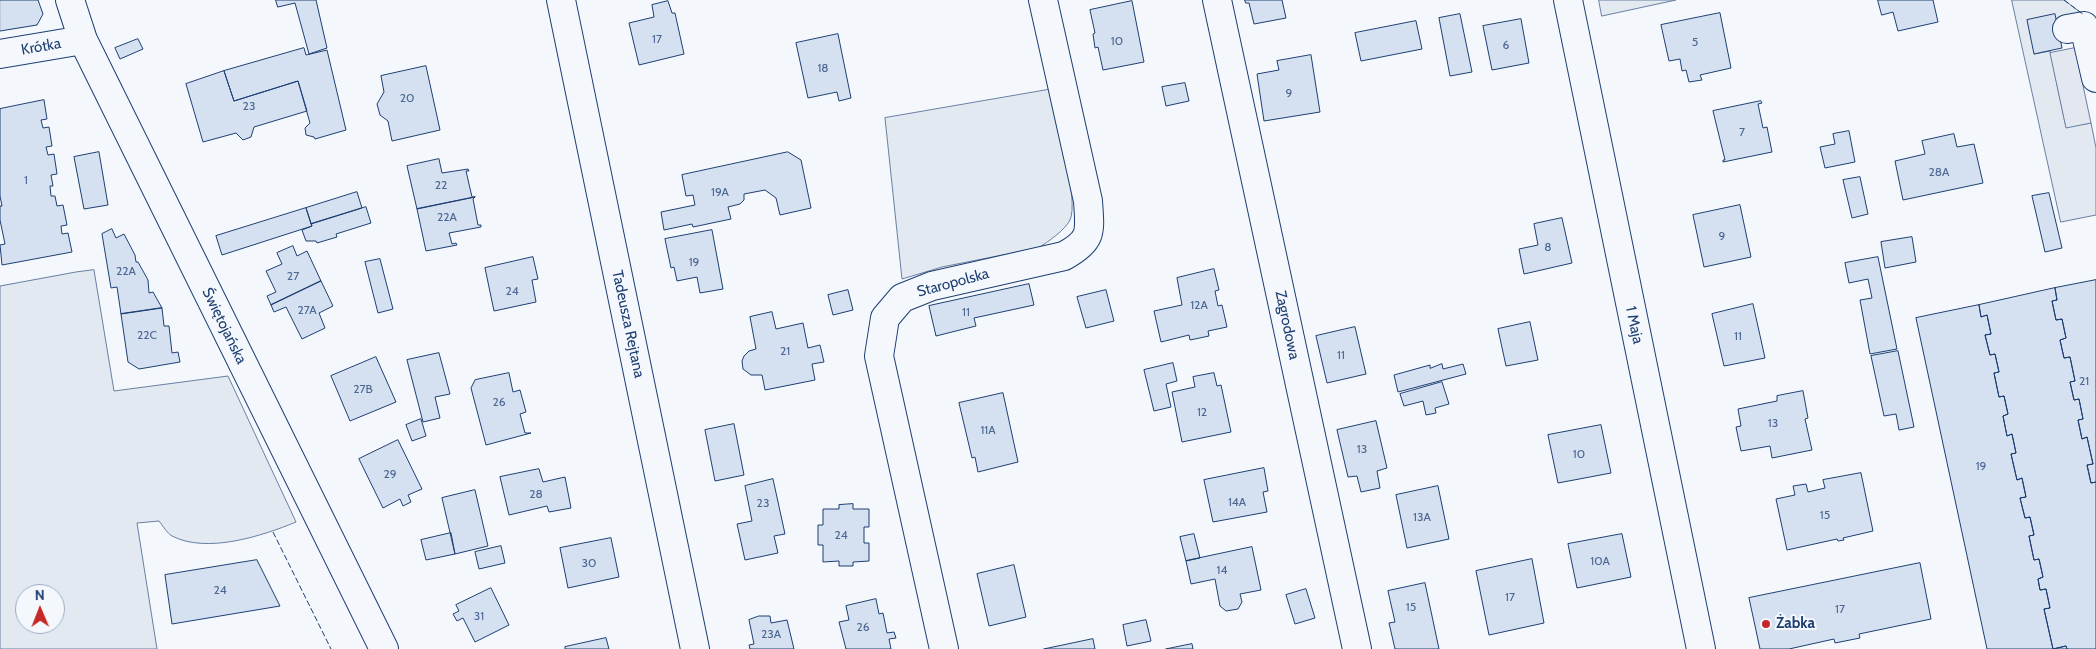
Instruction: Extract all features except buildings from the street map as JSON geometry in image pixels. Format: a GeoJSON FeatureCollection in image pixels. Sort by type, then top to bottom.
{"type":"FeatureCollection","features":[{"type":"Feature","properties":{"kind":"street","name":"Świętojańska"},"geometry":{"type":"LineString","coordinates":[[70,0],[83,40],[384,649]]}},
{"type":"Feature","properties":{"kind":"street","name":"Tadeusza Rejtana"},"geometry":{"type":"LineString","coordinates":[[561,0],[695,649]]}},
{"type":"Feature","properties":{"kind":"street","name":"Staropolska"},"geometry":{"type":"LineString","coordinates":[[944,649],[879,356],[885,318],[902,298],[932,286],[1064,256],[1080,248],[1090,231],[1088,201],[1043,0]]}},
{"type":"Feature","properties":{"kind":"street","name":"Zagrodowa"},"geometry":{"type":"LineString","coordinates":[[1217,0],[1357,649]]}},
{"type":"Feature","properties":{"kind":"street","name":"1 Maja"},"geometry":{"type":"LineString","coordinates":[[1568,0],[1701,649]]}},
{"type":"Feature","properties":{"kind":"street"},"geometry":{"type":"LineString","coordinates":[[2068,29],[2084,26],[2096,78]]}},
{"type":"Feature","properties":{"kind":"street","name":"Krótka"},"geometry":{"type":"LineString","coordinates":[[0,54],[83,40]]}},
{"type":"Feature","properties":{"kind":"shaded area"},"geometry":{"type":"Polygon","coordinates":[[[1599,0],[1676,0],[1602,16],[1599,0]]]}},
{"type":"Feature","properties":{"kind":"shaded area"},"geometry":{"type":"Polygon","coordinates":[[[2012,0],[2064,0],[2096,24],[2034,54],[2050,51],[2066,127],[2091,123],[2096,148],[2096,215],[2061,222],[2012,0]]]}},
{"type":"Feature","properties":{"kind":"shaded area"},"geometry":{"type":"Polygon","coordinates":[[[2075,48],[2091,123],[2066,128],[2050,53],[2075,48]]]}},
{"type":"Feature","properties":{"kind":"shaded area"},"geometry":{"type":"Polygon","coordinates":[[[1053,89],[1072,195],[1072,210],[1068,224],[1056,236],[1038,248],[942,267],[902,279],[885,118],[1053,89]]]}},
{"type":"Feature","properties":{"kind":"shaded area"},"geometry":{"type":"Polygon","coordinates":[[[94,270],[114,391],[228,376],[296,522],[267,533],[218,543],[186,541],[172,536],[159,521],[137,523],[157,649],[0,649],[0,286],[94,270]]]}},
{"type":"Feature","properties":{"kind":"fence"},"geometry":{"type":"LineString","coordinates":[[2064,0],[2084,15]]}},
{"type":"Feature","properties":{"kind":"fence"},"geometry":{"type":"LineString","coordinates":[[273,532],[331,649]]}},
{"type":"Feature","properties":{"kind":"place","name":"Żabka"},"geometry":{"type":"Point","coordinates":[1766,624]}}]}
